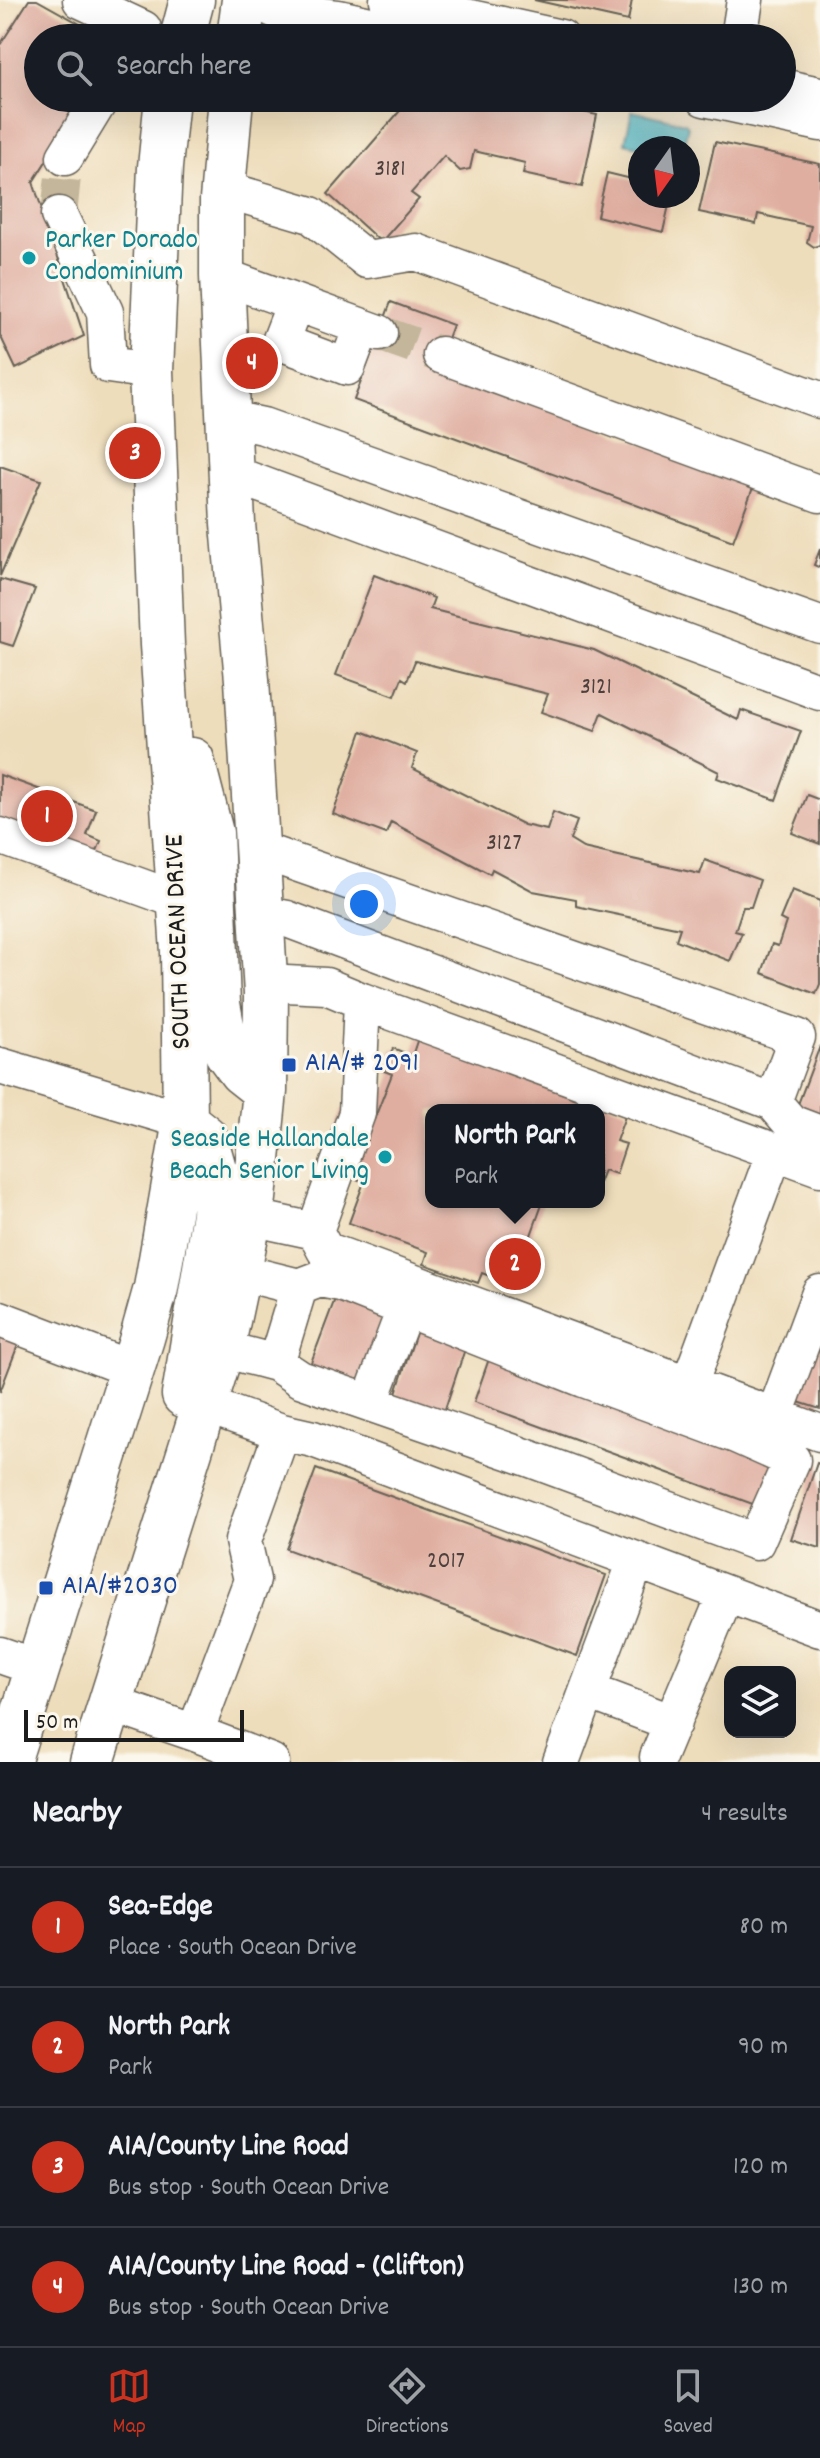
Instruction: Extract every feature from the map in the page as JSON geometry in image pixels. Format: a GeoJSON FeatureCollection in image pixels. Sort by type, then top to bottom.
{"type":"FeatureCollection","features":[{"type":"Feature","properties":{"kind":"main road"},"geometry":{"type":"LineString","coordinates":[[166,24],[192,0]]}},
{"type":"Feature","properties":{"kind":"main road"},"geometry":{"type":"LineString","coordinates":[[241,24],[244,0]]}},
{"type":"Feature","properties":{"kind":"main road","name":"SOUTH OCEAN DRIVE"},"geometry":{"type":"LineString","coordinates":[[9,1739],[19,1662],[133,1370],[156,1288],[185,1121],[180,901],[162,645],[151,371],[157,210],[166,112]]}},
{"type":"Feature","properties":{"kind":"main road"},"geometry":{"type":"LineString","coordinates":[[92,1762],[222,1349],[250,1217],[265,1091],[266,983],[230,473],[222,276],[223,189],[230,112]]}},
{"type":"Feature","properties":{"kind":"main road"},"geometry":{"type":"LineString","coordinates":[[162,645],[211,833],[218,1004],[227,1053],[241,1072],[265,1091]]}},
{"type":"Feature","properties":{"kind":"main road"},"geometry":{"type":"LineString","coordinates":[[157,1563],[214,1214],[216,1176],[210,1149],[205,1137],[185,1121]]}},
{"type":"Feature","properties":{"kind":"street"},"geometry":{"type":"LineString","coordinates":[[81,0],[131,24]]}},
{"type":"Feature","properties":{"kind":"street"},"geometry":{"type":"LineString","coordinates":[[162,24],[179,0]]}},
{"type":"Feature","properties":{"kind":"street"},"geometry":{"type":"LineString","coordinates":[[254,0],[276,10],[366,24]]}},
{"type":"Feature","properties":{"kind":"street"},"geometry":{"type":"LineString","coordinates":[[388,0],[497,24]]}},
{"type":"Feature","properties":{"kind":"street"},"geometry":{"type":"LineString","coordinates":[[741,24],[745,0]]}},
{"type":"Feature","properties":{"kind":"street"},"geometry":{"type":"LineString","coordinates":[[796,90],[820,95]]}},
{"type":"Feature","properties":{"kind":"street"},"geometry":{"type":"LineString","coordinates":[[65,157],[92,112]]}},
{"type":"Feature","properties":{"kind":"street"},"geometry":{"type":"LineString","coordinates":[[769,112],[820,123]]}},
{"type":"Feature","properties":{"kind":"street"},"geometry":{"type":"LineString","coordinates":[[223,189],[311,215],[367,260],[416,252],[820,400]]}},
{"type":"Feature","properties":{"kind":"street"},"geometry":{"type":"LineString","coordinates":[[59,215],[105,312],[108,365],[151,371]]}},
{"type":"Feature","properties":{"kind":"street"},"geometry":{"type":"LineString","coordinates":[[222,276],[370,330]]}},
{"type":"Feature","properties":{"kind":"street"},"geometry":{"type":"LineString","coordinates":[[441,355],[820,494]]}},
{"type":"Feature","properties":{"kind":"street"},"geometry":{"type":"LineString","coordinates":[[230,419],[263,426],[820,625]]}},
{"type":"Feature","properties":{"kind":"street"},"geometry":{"type":"LineString","coordinates":[[230,473],[820,692]]}},
{"type":"Feature","properties":{"kind":"street"},"geometry":{"type":"LineString","coordinates":[[0,836],[180,901]]}},
{"type":"Feature","properties":{"kind":"street"},"geometry":{"type":"LineString","coordinates":[[256,849],[808,1031],[773,1102]]}},
{"type":"Feature","properties":{"kind":"street"},"geometry":{"type":"LineString","coordinates":[[261,914],[287,919],[773,1102],[791,1123],[820,1134]]}},
{"type":"Feature","properties":{"kind":"street"},"geometry":{"type":"LineString","coordinates":[[266,983],[326,986],[820,1168]]}},
{"type":"Feature","properties":{"kind":"street"},"geometry":{"type":"LineString","coordinates":[[362,1001],[357,1113],[315,1231],[325,1250],[820,1433]]}},
{"type":"Feature","properties":{"kind":"street"},"geometry":{"type":"LineString","coordinates":[[0,1066],[185,1121]]}},
{"type":"Feature","properties":{"kind":"street"},"geometry":{"type":"LineString","coordinates":[[689,1385],[775,1151]]}},
{"type":"Feature","properties":{"kind":"street"},"geometry":{"type":"LineString","coordinates":[[250,1217],[315,1231]]}},
{"type":"Feature","properties":{"kind":"street"},"geometry":{"type":"LineString","coordinates":[[222,1349],[276,1363],[300,1379],[756,1542],[792,1460],[736,1435],[341,1283],[320,1279],[299,1287],[239,1272]]}},
{"type":"Feature","properties":{"kind":"street"},"geometry":{"type":"LineString","coordinates":[[276,1363],[299,1287]]}},
{"type":"Feature","properties":{"kind":"street"},"geometry":{"type":"LineString","coordinates":[[774,1417],[820,1293]]}},
{"type":"Feature","properties":{"kind":"street"},"geometry":{"type":"LineString","coordinates":[[370,1402],[405,1309]]}},
{"type":"Feature","properties":{"kind":"street"},"geometry":{"type":"LineString","coordinates":[[0,1319],[133,1370]]}},
{"type":"Feature","properties":{"kind":"street"},"geometry":{"type":"LineString","coordinates":[[206,1405],[282,1432],[313,1439],[820,1629]]}},
{"type":"Feature","properties":{"kind":"street"},"geometry":{"type":"LineString","coordinates":[[195,1733],[252,1580],[243,1541],[282,1432]]}},
{"type":"Feature","properties":{"kind":"street"},"geometry":{"type":"LineString","coordinates":[[561,1762],[636,1561]]}},
{"type":"Feature","properties":{"kind":"street"},"geometry":{"type":"LineString","coordinates":[[662,1760],[673,1723],[726,1594]]}},
{"type":"Feature","properties":{"kind":"street"},"geometry":{"type":"LineString","coordinates":[[588,1691],[673,1723]]}},
{"type":"Feature","properties":{"kind":"street"},"geometry":{"type":"LineString","coordinates":[[111,1704],[271,1762]]}},
{"type":"Feature","properties":{"kind":"water"},"geometry":{"type":"Polygon","coordinates":[[[632,112],[688,126],[686,136],[628,136],[628,144],[625,143],[632,112]]]}},
{"type":"Feature","properties":{"kind":"building","name":"Parker Dorado Condominium"},"geometry":{"type":"Polygon","coordinates":[[[29,0],[37,0],[80,24],[24,24],[24,112],[77,112],[33,182],[84,336],[16,369],[0,335],[0,45],[29,0]]]}},
{"type":"Feature","properties":{"kind":"building"},"geometry":{"type":"Polygon","coordinates":[[[534,0],[632,0],[628,21],[534,0]]]}},
{"type":"Feature","properties":{"kind":"building"},"geometry":{"type":"Polygon","coordinates":[[[399,112],[584,112],[597,115],[582,187],[523,174],[525,163],[474,151],[470,169],[460,171],[444,156],[411,193],[419,199],[381,242],[328,194],[399,112]]]}},
{"type":"Feature","properties":{"kind":"building"},"geometry":{"type":"Polygon","coordinates":[[[715,142],[820,164],[820,245],[814,247],[807,242],[811,226],[758,214],[756,224],[699,212],[715,142]]]}},
{"type":"Feature","properties":{"kind":"building"},"geometry":{"type":"Polygon","coordinates":[[[607,173],[628,178],[628,208],[668,208],[663,232],[597,216],[607,173]]]}},
{"type":"Feature","properties":{"kind":"building"},"geometry":{"type":"Polygon","coordinates":[[[391,302],[453,325],[437,368],[754,485],[733,541],[354,400],[391,302]]]}},
{"type":"Feature","properties":{"kind":"building"},"geometry":{"type":"Polygon","coordinates":[[[0,466],[41,480],[0,576],[0,466]]]}},
{"type":"Feature","properties":{"kind":"building"},"geometry":{"type":"Polygon","coordinates":[[[820,549],[820,568],[814,565],[820,549]]]}},
{"type":"Feature","properties":{"kind":"building"},"geometry":{"type":"Polygon","coordinates":[[[374,575],[434,598],[430,609],[594,650],[738,720],[741,710],[801,731],[776,800],[717,778],[719,772],[602,713],[595,731],[541,712],[548,694],[415,661],[407,681],[402,678],[395,696],[336,675],[374,575]]]}},
{"type":"Feature","properties":{"kind":"building"},"geometry":{"type":"Polygon","coordinates":[[[0,579],[35,589],[13,646],[0,642],[0,579]]]}},
{"type":"Feature","properties":{"kind":"building"},"geometry":{"type":"Polygon","coordinates":[[[362,731],[417,753],[412,768],[524,825],[547,830],[553,812],[577,821],[570,840],[583,848],[700,874],[705,860],[760,880],[751,907],[743,907],[735,931],[742,933],[730,961],[676,940],[680,928],[576,906],[576,899],[533,891],[492,869],[490,874],[391,822],[386,834],[333,814],[362,731]]]}},
{"type":"Feature","properties":{"kind":"building"},"geometry":{"type":"Polygon","coordinates":[[[0,775],[96,810],[87,835],[101,841],[95,856],[0,821],[0,775]]]}},
{"type":"Feature","properties":{"kind":"building"},"geometry":{"type":"Polygon","coordinates":[[[807,795],[820,800],[820,844],[792,833],[807,795]]]}},
{"type":"Feature","properties":{"kind":"building"},"geometry":{"type":"Polygon","coordinates":[[[792,890],[820,901],[820,984],[816,994],[762,973],[772,944],[778,946],[786,922],[780,919],[792,890]]]}},
{"type":"Feature","properties":{"kind":"building","name":"Seaside Hallandale Beach Senior Living"},"geometry":{"type":"Polygon","coordinates":[[[419,1035],[627,1111],[616,1141],[626,1144],[616,1174],[605,1170],[605,1104],[425,1104],[425,1208],[541,1208],[513,1285],[482,1273],[478,1283],[424,1264],[428,1252],[349,1223],[364,1182],[352,1177],[367,1140],[336,1129],[343,1109],[374,1120],[392,1074],[384,1071],[393,1048],[412,1056],[419,1035]]]}},
{"type":"Feature","properties":{"kind":"building"},"geometry":{"type":"Polygon","coordinates":[[[820,1046],[820,1125],[794,1115],[820,1046]]]}},
{"type":"Feature","properties":{"kind":"building"},"geometry":{"type":"Polygon","coordinates":[[[338,1291],[387,1309],[358,1387],[309,1368],[338,1291]]]}},
{"type":"Feature","properties":{"kind":"building"},"geometry":{"type":"Polygon","coordinates":[[[420,1321],[469,1337],[444,1412],[395,1396],[420,1321]]]}},
{"type":"Feature","properties":{"kind":"building"},"geometry":{"type":"Polygon","coordinates":[[[0,1334],[19,1342],[0,1392],[0,1334]]]}},
{"type":"Feature","properties":{"kind":"building"},"geometry":{"type":"Polygon","coordinates":[[[820,1336],[820,1409],[795,1401],[820,1336]]]}},
{"type":"Feature","properties":{"kind":"building"},"geometry":{"type":"Polygon","coordinates":[[[490,1356],[786,1464],[769,1510],[474,1402],[490,1356]]]}},
{"type":"Feature","properties":{"kind":"building"},"geometry":{"type":"Polygon","coordinates":[[[817,1463],[820,1464],[820,1548],[791,1539],[817,1463]]]}},
{"type":"Feature","properties":{"kind":"building"},"geometry":{"type":"Polygon","coordinates":[[[316,1469],[606,1575],[577,1656],[286,1549],[316,1469]]]}},
{"type":"Feature","properties":{"kind":"tunnel"},"geometry":{"type":"LineString","coordinates":[[59,215],[65,157]]}},
{"type":"Feature","properties":{"kind":"tunnel"},"geometry":{"type":"LineString","coordinates":[[379,333],[441,355]]}},
{"type":"Feature","properties":{"kind":"place","name":"Parker Dorado Condominium"},"geometry":{"type":"Point","coordinates":[29,258]}},
{"type":"Feature","properties":{"kind":"place","name":"A1A/County Line Road - (Clifton)"},"geometry":{"type":"Point","coordinates":[252,363]}},
{"type":"Feature","properties":{"kind":"place","name":"A1A/County Line Road"},"geometry":{"type":"Point","coordinates":[135,453]}},
{"type":"Feature","properties":{"kind":"place","name":"Sea-Edge"},"geometry":{"type":"Point","coordinates":[47,816]}},
{"type":"Feature","properties":{"kind":"place","name":"A1A/# 2091"},"geometry":{"type":"Point","coordinates":[289,1065]}},
{"type":"Feature","properties":{"kind":"place","name":"Seaside Hallandale Beach Senior Living"},"geometry":{"type":"Point","coordinates":[385,1157]}},
{"type":"Feature","properties":{"kind":"place","name":"North Park"},"geometry":{"type":"Point","coordinates":[515,1264]}},
{"type":"Feature","properties":{"kind":"place","name":"A1A/#2030"},"geometry":{"type":"Point","coordinates":[46,1588]}}]}
